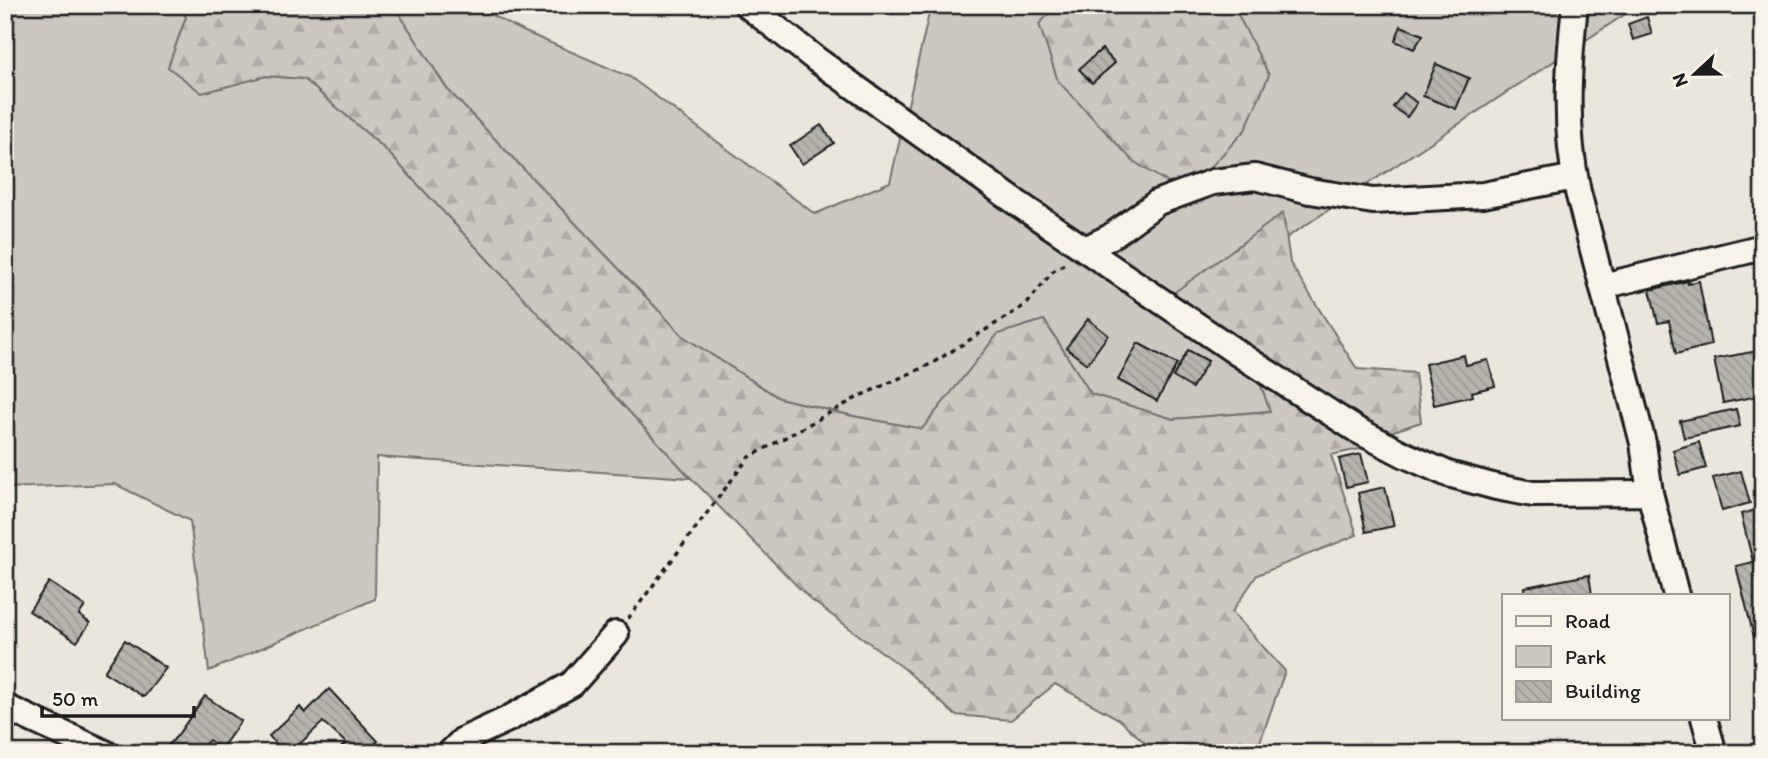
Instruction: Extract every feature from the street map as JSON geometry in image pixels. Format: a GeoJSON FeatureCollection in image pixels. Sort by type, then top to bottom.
{"type":"FeatureCollection","features":[{"type":"Feature","properties":{"kind":"street"},"geometry":{"type":"LineString","coordinates":[[747,5],[817,60],[1084,249],[1357,430],[1448,474],[1496,487],[1533,494],[1650,493]]}},
{"type":"Feature","properties":{"kind":"street"},"geometry":{"type":"LineString","coordinates":[[1575,5],[1568,77],[1568,112],[1575,177],[1643,443],[1650,493],[1676,594]]}},
{"type":"Feature","properties":{"kind":"street"},"geometry":{"type":"LineString","coordinates":[[1084,249],[1110,237],[1158,202],[1213,182],[1255,177],[1310,191],[1373,201],[1483,195],[1575,177]]}},
{"type":"Feature","properties":{"kind":"street"},"geometry":{"type":"LineString","coordinates":[[1603,286],[1763,247]]}},
{"type":"Feature","properties":{"kind":"street"},"geometry":{"type":"LineString","coordinates":[[450,753],[463,740],[572,684],[616,634]]}},
{"type":"Feature","properties":{"kind":"street"},"geometry":{"type":"LineString","coordinates":[[5,707],[105,753]]}},
{"type":"Feature","properties":{"kind":"street"},"geometry":{"type":"LineString","coordinates":[[1705,720],[1714,753]]}},
{"type":"Feature","properties":{"kind":"path"},"geometry":{"type":"LineString","coordinates":[[616,634],[748,458],[860,396],[931,364],[1027,304],[1052,272],[1084,249]]}},
{"type":"Feature","properties":{"kind":"green space"},"geometry":{"type":"Polygon","coordinates":[[[5,5],[180,5],[186,17],[168,67],[202,93],[266,76],[304,79],[385,149],[691,478],[377,457],[375,599],[209,671],[190,521],[115,484],[5,488],[5,5]]]}},
{"type":"Feature","properties":{"kind":"green space"},"geometry":{"type":"Polygon","coordinates":[[[180,5],[391,5],[447,89],[684,337],[779,398],[853,416],[922,429],[998,334],[1044,320],[1091,394],[1173,419],[1270,411],[1261,385],[1168,297],[1283,213],[1290,263],[1357,369],[1415,373],[1421,422],[1385,434],[1369,447],[1331,455],[1357,535],[1257,575],[1232,612],[1285,671],[1256,753],[1156,753],[1119,719],[1055,684],[1011,720],[955,715],[906,670],[810,599],[691,478],[385,149],[304,79],[266,76],[202,93],[168,67],[186,17],[180,5]]]}},
{"type":"Feature","properties":{"kind":"green space"},"geometry":{"type":"Polygon","coordinates":[[[391,5],[472,5],[523,31],[630,77],[815,214],[890,182],[931,5],[1639,5],[1286,238],[1283,214],[1208,332],[1261,386],[1270,411],[1173,419],[1091,394],[1044,320],[998,334],[922,429],[779,398],[684,337],[447,89],[391,5]]]}},
{"type":"Feature","properties":{"kind":"green space"},"geometry":{"type":"Polygon","coordinates":[[[1058,5],[1231,5],[1236,11],[1269,75],[1245,130],[1186,194],[1133,161],[1058,81],[1039,24],[1058,5]]]}},
{"type":"Feature","properties":{"kind":"building"},"geometry":{"type":"Polygon","coordinates":[[[1647,17],[1652,34],[1633,40],[1628,24],[1647,17]]]}},
{"type":"Feature","properties":{"kind":"building"},"geometry":{"type":"Polygon","coordinates":[[[1401,26],[1423,35],[1414,49],[1395,41],[1401,26]]]}},
{"type":"Feature","properties":{"kind":"building"},"geometry":{"type":"Polygon","coordinates":[[[1102,49],[1115,63],[1092,83],[1079,69],[1102,49]]]}},
{"type":"Feature","properties":{"kind":"building"},"geometry":{"type":"Polygon","coordinates":[[[1436,64],[1469,78],[1456,109],[1423,96],[1436,64]]]}},
{"type":"Feature","properties":{"kind":"building"},"geometry":{"type":"Polygon","coordinates":[[[1404,93],[1417,103],[1407,117],[1393,107],[1404,93]]]}},
{"type":"Feature","properties":{"kind":"building"},"geometry":{"type":"Polygon","coordinates":[[[821,125],[834,143],[802,164],[790,146],[821,125]]]}},
{"type":"Feature","properties":{"kind":"building"},"geometry":{"type":"Polygon","coordinates":[[[1688,281],[1688,284],[1699,281],[1711,345],[1676,354],[1669,321],[1658,323],[1650,290],[1688,281]]]}},
{"type":"Feature","properties":{"kind":"building"},"geometry":{"type":"Polygon","coordinates":[[[1088,319],[1108,335],[1087,364],[1066,348],[1088,319]]]}},
{"type":"Feature","properties":{"kind":"building"},"geometry":{"type":"Polygon","coordinates":[[[1138,343],[1177,364],[1157,401],[1118,380],[1138,343]]]}},
{"type":"Feature","properties":{"kind":"building"},"geometry":{"type":"Polygon","coordinates":[[[1188,350],[1208,361],[1192,388],[1173,377],[1188,350]]]}},
{"type":"Feature","properties":{"kind":"building"},"geometry":{"type":"Polygon","coordinates":[[[1763,350],[1763,395],[1723,403],[1714,359],[1763,350]]]}},
{"type":"Feature","properties":{"kind":"building"},"geometry":{"type":"Polygon","coordinates":[[[1464,355],[1466,365],[1488,360],[1495,386],[1472,392],[1473,396],[1434,405],[1425,364],[1464,355]]]}},
{"type":"Feature","properties":{"kind":"building"},"geometry":{"type":"Polygon","coordinates":[[[1736,409],[1740,426],[1684,438],[1680,421],[1736,409]]]}},
{"type":"Feature","properties":{"kind":"building"},"geometry":{"type":"Polygon","coordinates":[[[1699,442],[1706,468],[1680,475],[1673,450],[1699,442]]]}},
{"type":"Feature","properties":{"kind":"building"},"geometry":{"type":"Polygon","coordinates":[[[1361,454],[1368,482],[1346,487],[1339,459],[1361,454]]]}},
{"type":"Feature","properties":{"kind":"building"},"geometry":{"type":"Polygon","coordinates":[[[1741,471],[1750,503],[1722,511],[1713,478],[1741,471]]]}},
{"type":"Feature","properties":{"kind":"building"},"geometry":{"type":"Polygon","coordinates":[[[1385,487],[1394,526],[1366,532],[1358,493],[1385,487]]]}},
{"type":"Feature","properties":{"kind":"building"},"geometry":{"type":"Polygon","coordinates":[[[1763,508],[1763,648],[1757,649],[1736,566],[1753,562],[1741,514],[1763,508]]]}},
{"type":"Feature","properties":{"kind":"building"},"geometry":{"type":"Polygon","coordinates":[[[1589,575],[1592,594],[1525,594],[1525,587],[1589,575]]]}},
{"type":"Feature","properties":{"kind":"building"},"geometry":{"type":"Polygon","coordinates":[[[49,582],[85,606],[79,615],[90,623],[77,642],[29,611],[49,582]]]}},
{"type":"Feature","properties":{"kind":"building"},"geometry":{"type":"Polygon","coordinates":[[[125,640],[166,668],[144,697],[104,672],[125,640]]]}},
{"type":"Feature","properties":{"kind":"building"},"geometry":{"type":"Polygon","coordinates":[[[329,689],[378,741],[366,753],[335,753],[346,743],[323,722],[290,753],[284,753],[269,736],[300,707],[305,713],[329,689]]]}},
{"type":"Feature","properties":{"kind":"building"},"geometry":{"type":"Polygon","coordinates":[[[205,696],[241,721],[221,749],[209,740],[197,753],[161,753],[177,736],[205,696]]]}}]}
